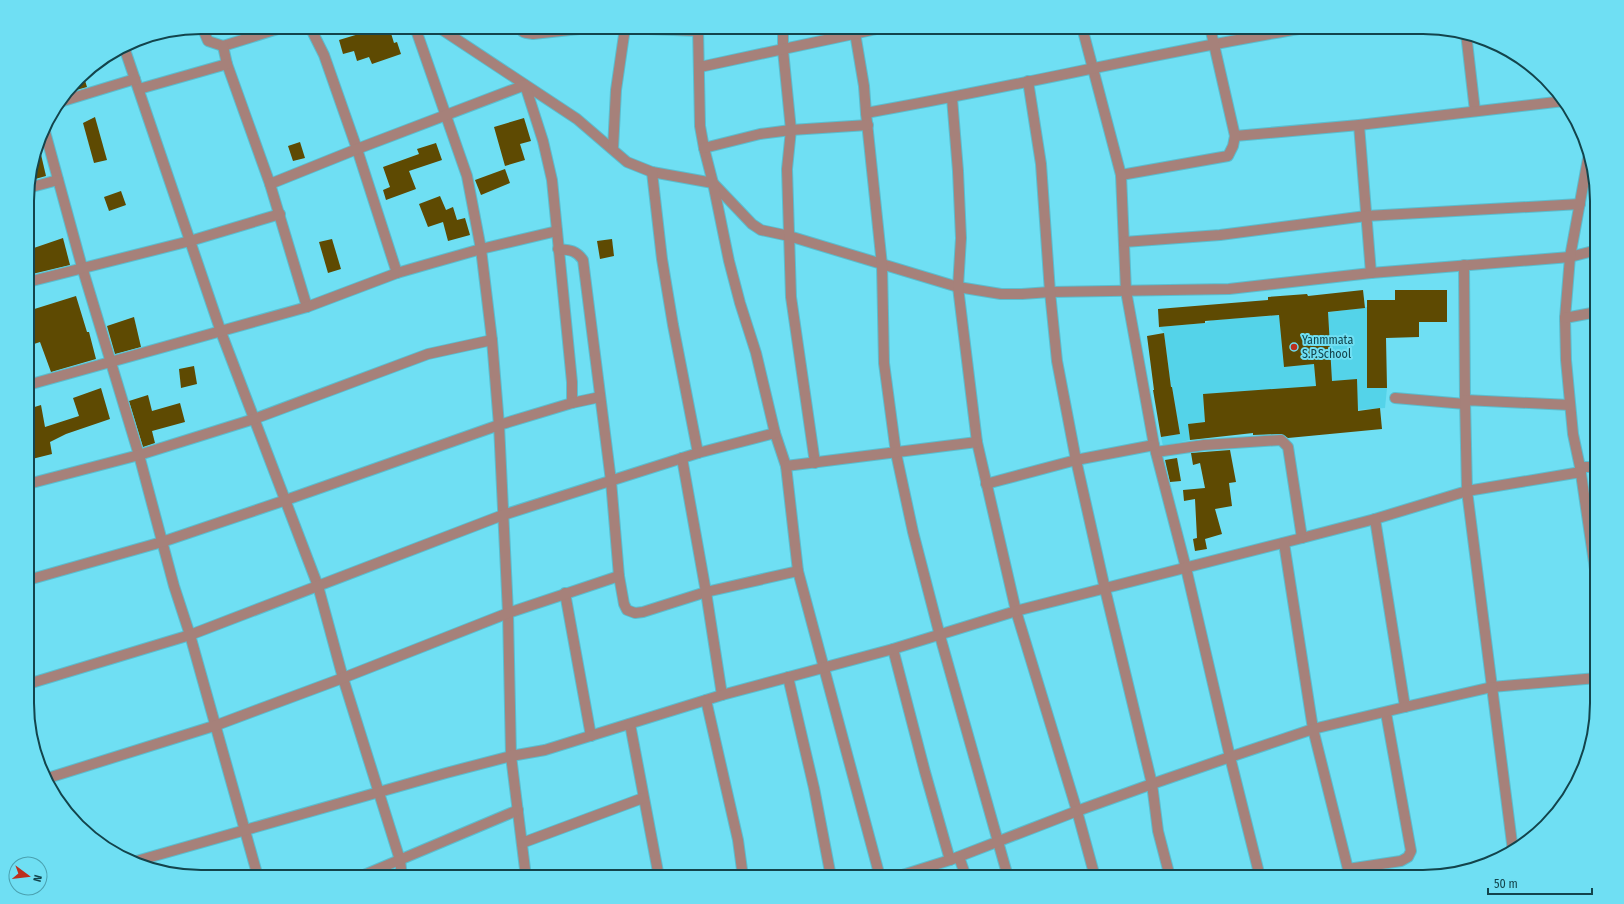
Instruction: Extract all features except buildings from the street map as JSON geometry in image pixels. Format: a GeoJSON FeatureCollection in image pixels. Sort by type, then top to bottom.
{"type":"FeatureCollection","features":[{"type":"Feature","properties":{"kind":"street"},"geometry":{"type":"LineString","coordinates":[[205,34],[208,41],[223,46],[262,34]]}},
{"type":"Feature","properties":{"kind":"street"},"geometry":{"type":"LineString","coordinates":[[314,34],[324,55],[357,149],[397,273]]}},
{"type":"Feature","properties":{"kind":"street"},"geometry":{"type":"LineString","coordinates":[[417,34],[466,176],[481,249],[492,340],[499,425],[508,613],[511,756],[525,870]]}},
{"type":"Feature","properties":{"kind":"street"},"geometry":{"type":"LineString","coordinates":[[448,34],[577,119],[627,162],[652,172],[713,183],[752,224],[762,230],[789,236],[958,287],[1001,294],[1228,289],[1371,273],[1570,257],[1590,252]]}},
{"type":"Feature","properties":{"kind":"street"},"geometry":{"type":"LineString","coordinates":[[613,149],[616,90],[624,34]]}},
{"type":"Feature","properties":{"kind":"street"},"geometry":{"type":"LineString","coordinates":[[699,34],[700,126],[704,148],[740,304],[756,353],[786,466],[798,571],[878,870]]}},
{"type":"Feature","properties":{"kind":"street"},"geometry":{"type":"LineString","coordinates":[[783,34],[783,50],[791,130],[787,169],[792,297],[815,462]]}},
{"type":"Feature","properties":{"kind":"street"},"geometry":{"type":"LineString","coordinates":[[700,67],[783,50],[844,34]]}},
{"type":"Feature","properties":{"kind":"street"},"geometry":{"type":"LineString","coordinates":[[855,34],[864,86],[882,265],[884,363],[896,453],[913,532],[940,636],[1006,870]]}},
{"type":"Feature","properties":{"kind":"street"},"geometry":{"type":"LineString","coordinates":[[1084,34],[1121,175],[1126,291],[1155,449],[1186,568],[1258,870]]}},
{"type":"Feature","properties":{"kind":"street"},"geometry":{"type":"LineString","coordinates":[[1121,175],[1228,156],[1234,146],[1235,136],[1212,34]]}},
{"type":"Feature","properties":{"kind":"street"},"geometry":{"type":"LineString","coordinates":[[866,113],[952,98],[1093,67],[1266,34]]}},
{"type":"Feature","properties":{"kind":"street"},"geometry":{"type":"LineString","coordinates":[[1467,40],[1475,111]]}},
{"type":"Feature","properties":{"kind":"street"},"geometry":{"type":"LineString","coordinates":[[223,46],[227,64],[280,214],[307,307]]}},
{"type":"Feature","properties":{"kind":"street"},"geometry":{"type":"LineString","coordinates":[[126,52],[221,332],[318,586],[343,678],[400,860],[401,870]]}},
{"type":"Feature","properties":{"kind":"street"},"geometry":{"type":"LineString","coordinates":[[139,89],[227,64]]}},
{"type":"Feature","properties":{"kind":"street"},"geometry":{"type":"LineString","coordinates":[[69,99],[135,79]]}},
{"type":"Feature","properties":{"kind":"street"},"geometry":{"type":"LineString","coordinates":[[1028,81],[1041,164],[1050,292],[1057,361],[1076,460],[1105,589],[1152,784],[1158,831],[1168,870]]}},
{"type":"Feature","properties":{"kind":"street"},"geometry":{"type":"LineString","coordinates":[[270,184],[525,85]]}},
{"type":"Feature","properties":{"kind":"street"},"geometry":{"type":"LineString","coordinates":[[525,85],[543,141],[552,180],[572,382],[572,403]]}},
{"type":"Feature","properties":{"kind":"street"},"geometry":{"type":"LineString","coordinates":[[952,98],[958,171],[961,238],[958,287],[977,442],[1016,611],[1078,811],[1093,870]]}},
{"type":"Feature","properties":{"kind":"street"},"geometry":{"type":"LineString","coordinates":[[1235,136],[1359,125],[1557,102]]}},
{"type":"Feature","properties":{"kind":"street"},"geometry":{"type":"LineString","coordinates":[[704,148],[760,134],[791,130],[868,125]]}},
{"type":"Feature","properties":{"kind":"street"},"geometry":{"type":"LineString","coordinates":[[1359,125],[1371,273]]}},
{"type":"Feature","properties":{"kind":"street"},"geometry":{"type":"LineString","coordinates":[[47,138],[82,267],[139,455],[174,586],[217,725],[256,870]]}},
{"type":"Feature","properties":{"kind":"street"},"geometry":{"type":"LineString","coordinates":[[1586,167],[1570,257],[1565,318],[1566,360],[1573,434],[1590,530]]}},
{"type":"Feature","properties":{"kind":"street"},"geometry":{"type":"LineString","coordinates":[[652,172],[662,259],[673,325],[698,453]]}},
{"type":"Feature","properties":{"kind":"street"},"geometry":{"type":"LineString","coordinates":[[34,186],[58,180]]}},
{"type":"Feature","properties":{"kind":"street"},"geometry":{"type":"LineString","coordinates":[[1124,242],[1220,235],[1366,216],[1580,204]]}},
{"type":"Feature","properties":{"kind":"street"},"geometry":{"type":"LineString","coordinates":[[34,280],[190,241],[280,214]]}},
{"type":"Feature","properties":{"kind":"street"},"geometry":{"type":"LineString","coordinates":[[34,383],[307,307],[397,273],[481,249],[557,231]]}},
{"type":"Feature","properties":{"kind":"street"},"geometry":{"type":"LineString","coordinates":[[558,250],[572,250],[578,253],[583,260],[611,481],[619,576],[624,604],[627,610],[635,613],[643,612],[706,592],[798,571]]}},
{"type":"Feature","properties":{"kind":"street"},"geometry":{"type":"LineString","coordinates":[[1464,265],[1467,491],[1512,844]]}},
{"type":"Feature","properties":{"kind":"street"},"geometry":{"type":"LineString","coordinates":[[1565,318],[1590,313]]}},
{"type":"Feature","properties":{"kind":"street"},"geometry":{"type":"LineString","coordinates":[[34,482],[139,455],[254,419],[428,354],[492,340]]}},
{"type":"Feature","properties":{"kind":"street"},"geometry":{"type":"LineString","coordinates":[[34,578],[162,542],[499,425],[572,403],[600,397]]}},
{"type":"Feature","properties":{"kind":"street"},"geometry":{"type":"LineString","coordinates":[[1395,398],[1570,405]]}},
{"type":"Feature","properties":{"kind":"street"},"geometry":{"type":"LineString","coordinates":[[34,682],[190,635],[503,515],[698,453],[776,433]]}},
{"type":"Feature","properties":{"kind":"street"},"geometry":{"type":"LineString","coordinates":[[986,484],[1076,460],[1155,449],[1281,440],[1288,448],[1302,538]]}},
{"type":"Feature","properties":{"kind":"street"},"geometry":{"type":"LineString","coordinates":[[786,466],[977,442]]}},
{"type":"Feature","properties":{"kind":"street"},"geometry":{"type":"LineString","coordinates":[[682,458],[706,592],[722,695]]}},
{"type":"Feature","properties":{"kind":"street"},"geometry":{"type":"LineString","coordinates":[[143,859],[511,756],[545,750],[722,695],[940,636],[1016,611],[1375,519],[1467,491],[1590,468]]}},
{"type":"Feature","properties":{"kind":"street"},"geometry":{"type":"LineString","coordinates":[[1375,519],[1405,707]]}},
{"type":"Feature","properties":{"kind":"street"},"geometry":{"type":"LineString","coordinates":[[1284,543],[1314,730],[1348,870]]}},
{"type":"Feature","properties":{"kind":"street"},"geometry":{"type":"LineString","coordinates":[[51,777],[217,725],[343,678],[508,613],[619,576]]}},
{"type":"Feature","properties":{"kind":"street"},"geometry":{"type":"LineString","coordinates":[[565,593],[591,736]]}},
{"type":"Feature","properties":{"kind":"street"},"geometry":{"type":"LineString","coordinates":[[892,649],[924,772],[954,859],[961,870]]}},
{"type":"Feature","properties":{"kind":"street"},"geometry":{"type":"LineString","coordinates":[[788,678],[814,788],[830,870]]}},
{"type":"Feature","properties":{"kind":"street"},"geometry":{"type":"LineString","coordinates":[[919,870],[954,859],[1152,784],[1314,730],[1405,707],[1492,688],[1590,679]]}},
{"type":"Feature","properties":{"kind":"street"},"geometry":{"type":"LineString","coordinates":[[706,700],[738,840],[742,870]]}},
{"type":"Feature","properties":{"kind":"street"},"geometry":{"type":"LineString","coordinates":[[1362,870],[1401,861],[1408,857],[1411,851],[1386,713]]}},
{"type":"Feature","properties":{"kind":"street"},"geometry":{"type":"LineString","coordinates":[[630,724],[658,870]]}},
{"type":"Feature","properties":{"kind":"street"},"geometry":{"type":"LineString","coordinates":[[522,843],[644,798]]}},
{"type":"Feature","properties":{"kind":"street"},"geometry":{"type":"LineString","coordinates":[[376,870],[518,810]]}},
{"type":"Feature","properties":{"kind":"shaded area"},"geometry":{"type":"Polygon","coordinates":[[[1367,307],[1367,388],[1387,388],[1385,408],[1216,420],[1189,424],[1190,440],[1163,446],[1161,437],[1180,434],[1170,381],[1164,333],[1159,327],[1205,323],[1213,320],[1309,313],[1317,314],[1367,307]]]}},
{"type":"Feature","properties":{"kind":"place","name":"Yanmmata S.P.School"},"geometry":{"type":"Point","coordinates":[1294,347]}}]}
